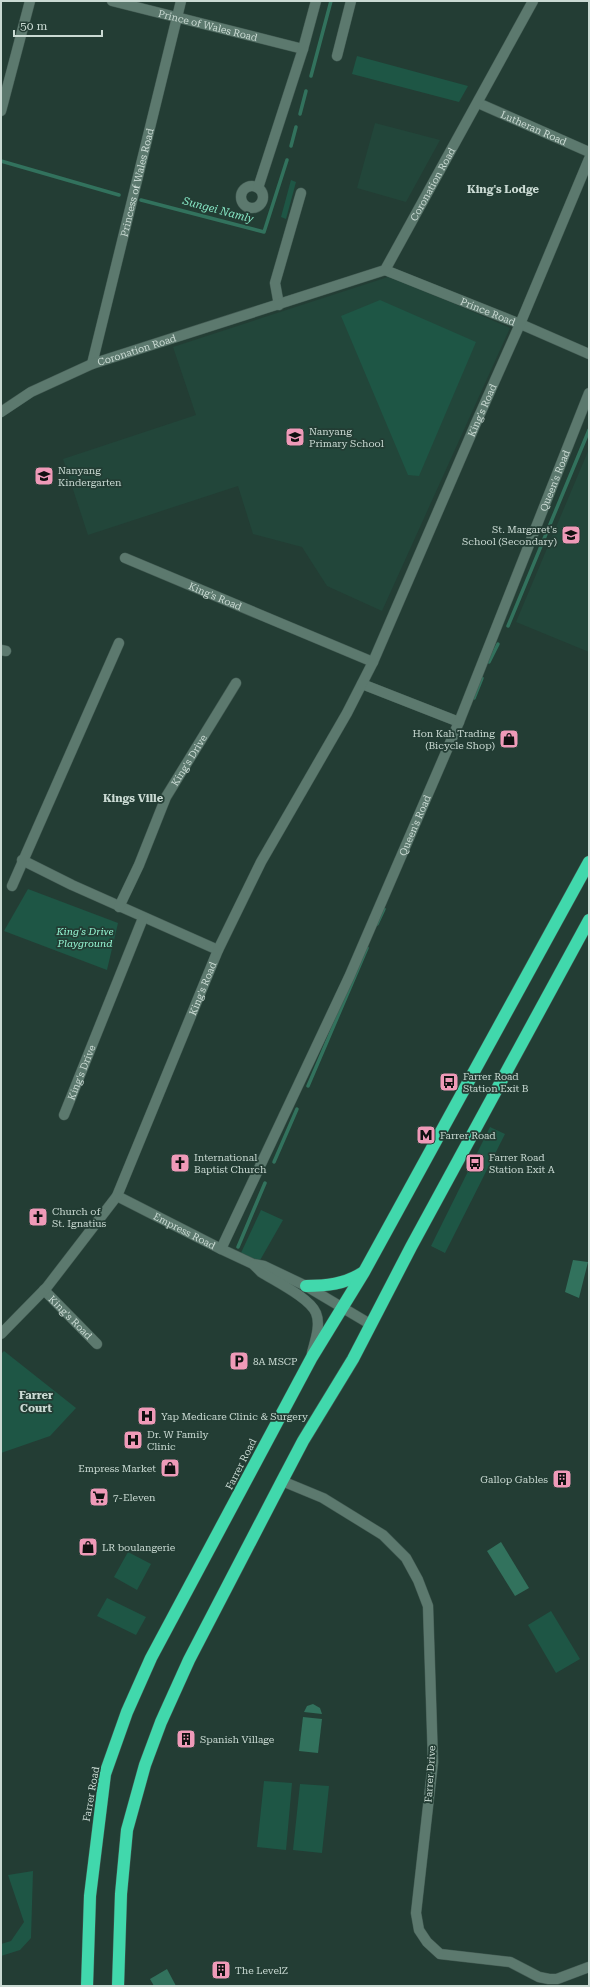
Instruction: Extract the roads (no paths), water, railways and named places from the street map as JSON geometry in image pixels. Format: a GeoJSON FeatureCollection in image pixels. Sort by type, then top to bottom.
{"type":"FeatureCollection","features":[{"type":"Feature","properties":{"kind":"highway","name":"Farrer Road"},"geometry":{"type":"LineString","coordinates":[[87,1986],[90,1896],[105,1774],[114,1747],[150,1658],[312,1357],[364,1272],[589,862]]}},
{"type":"Feature","properties":{"kind":"highway"},"geometry":{"type":"LineString","coordinates":[[118,1986],[121,1894],[127,1830],[145,1765],[161,1722],[190,1660],[282,1481],[353,1359],[435,1202],[589,920]]}},
{"type":"Feature","properties":{"kind":"highway"},"geometry":{"type":"LineString","coordinates":[[306,1286],[330,1286],[354,1278],[364,1272]]}},
{"type":"Feature","properties":{"kind":"street"},"geometry":{"type":"LineString","coordinates":[[1,111],[4,90],[30,1]]}},
{"type":"Feature","properties":{"kind":"street","name":"Prince of Wales Road"},"geometry":{"type":"LineString","coordinates":[[112,1],[303,50]]}},
{"type":"Feature","properties":{"kind":"street","name":"Princess of Wales Road"},"geometry":{"type":"LineString","coordinates":[[92,364],[181,1]]}},
{"type":"Feature","properties":{"kind":"street"},"geometry":{"type":"LineString","coordinates":[[258,188],[303,50],[316,1]]}},
{"type":"Feature","properties":{"kind":"street"},"geometry":{"type":"LineString","coordinates":[[337,56],[351,1]]}},
{"type":"Feature","properties":{"kind":"street","name":"Coronation Road"},"geometry":{"type":"LineString","coordinates":[[1,412],[31,392],[92,364],[385,270],[533,1]]}},
{"type":"Feature","properties":{"kind":"street","name":"Lutheran Road"},"geometry":{"type":"LineString","coordinates":[[478,103],[589,152]]}},
{"type":"Feature","properties":{"kind":"street","name":"King's Road"},"geometry":{"type":"LineString","coordinates":[[1,1334],[44,1290],[117,1196],[218,950],[261,862],[373,662],[476,422],[520,324],[589,158]]}},
{"type":"Feature","properties":{"kind":"street"},"geometry":{"type":"LineString","coordinates":[[279,305],[275,283],[301,194]]}},
{"type":"Feature","properties":{"kind":"street","name":"Prince Road"},"geometry":{"type":"LineString","coordinates":[[385,270],[520,324],[589,354]]}},
{"type":"Feature","properties":{"kind":"street","name":"Queen's Road"},"geometry":{"type":"LineString","coordinates":[[221,1249],[350,975],[459,722],[589,393]]}},
{"type":"Feature","properties":{"kind":"street","name":"King's Road"},"geometry":{"type":"LineString","coordinates":[[124,558],[373,662]]}},
{"type":"Feature","properties":{"kind":"street"},"geometry":{"type":"LineString","coordinates":[[12,886],[22,860],[118,644]]}},
{"type":"Feature","properties":{"kind":"street","name":"King's Drive"},"geometry":{"type":"LineString","coordinates":[[119,907],[139,865],[166,797],[236,683]]}},
{"type":"Feature","properties":{"kind":"street"},"geometry":{"type":"LineString","coordinates":[[362,684],[459,722]]}},
{"type":"Feature","properties":{"kind":"street"},"geometry":{"type":"LineString","coordinates":[[22,860],[119,907],[218,950]]}},
{"type":"Feature","properties":{"kind":"street","name":"King's Drive"},"geometry":{"type":"LineString","coordinates":[[64,1115],[143,918]]}},
{"type":"Feature","properties":{"kind":"street","name":"Empress Road"},"geometry":{"type":"LineString","coordinates":[[117,1196],[221,1249],[253,1264],[264,1266],[306,1286],[370,1324]]}},
{"type":"Feature","properties":{"kind":"street","name":"Empress Road"},"geometry":{"type":"LineString","coordinates":[[253,1264],[261,1272],[310,1304],[316,1313],[318,1324],[312,1357]]}},
{"type":"Feature","properties":{"kind":"street","name":"King's Road"},"geometry":{"type":"LineString","coordinates":[[44,1290],[97,1344]]}},
{"type":"Feature","properties":{"kind":"street","name":"Farrer Drive"},"geometry":{"type":"LineString","coordinates":[[282,1481],[323,1498],[383,1535],[406,1558],[418,1580],[428,1606],[433,1762],[416,1912],[419,1930],[427,1942],[440,1954],[510,1962],[544,1978],[557,1979],[589,1967]]}},
{"type":"Feature","properties":{"kind":"waterway","name":"Sungei Namly"},"geometry":{"type":"LineString","coordinates":[[311,76],[331,1]]}},
{"type":"Feature","properties":{"kind":"waterway","name":"Sungei Namly"},"geometry":{"type":"LineString","coordinates":[[300,114],[306,91]]}},
{"type":"Feature","properties":{"kind":"waterway","name":"Sungei Namly"},"geometry":{"type":"LineString","coordinates":[[291,146],[296,127]]}},
{"type":"Feature","properties":{"kind":"waterway","name":"Sungei Namly"},"geometry":{"type":"LineString","coordinates":[[141,200],[264,232],[287,160]]}},
{"type":"Feature","properties":{"kind":"waterway","name":"Sungei Namly"},"geometry":{"type":"LineString","coordinates":[[1,161],[119,195]]}},
{"type":"Feature","properties":{"kind":"waterway"},"geometry":{"type":"LineString","coordinates":[[508,626],[589,430]]}},
{"type":"Feature","properties":{"kind":"waterway"},"geometry":{"type":"LineString","coordinates":[[489,662],[498,644]]}},
{"type":"Feature","properties":{"kind":"waterway"},"geometry":{"type":"LineString","coordinates":[[474,698],[482,678]]}},
{"type":"Feature","properties":{"kind":"waterway"},"geometry":{"type":"LineString","coordinates":[[377,924],[384,909]]}},
{"type":"Feature","properties":{"kind":"waterway"},"geometry":{"type":"LineString","coordinates":[[308,1086],[367,948]]}},
{"type":"Feature","properties":{"kind":"waterway"},"geometry":{"type":"LineString","coordinates":[[274,1162],[297,1109]]}},
{"type":"Feature","properties":{"kind":"waterway"},"geometry":{"type":"LineString","coordinates":[[238,1247],[265,1183]]}},
{"type":"Feature","properties":{"kind":"place","name":"Nanyang Primary School"},"geometry":{"type":"Point","coordinates":[295,437]}},
{"type":"Feature","properties":{"kind":"place","name":"Nanyang Kindergarten"},"geometry":{"type":"Point","coordinates":[44,476]}},
{"type":"Feature","properties":{"kind":"place","name":"St. Margaret's School (Secondary)"},"geometry":{"type":"Point","coordinates":[571,535]}},
{"type":"Feature","properties":{"kind":"place","name":"Hon Kah Trading (Bicycle Shop)"},"geometry":{"type":"Point","coordinates":[509,739]}},
{"type":"Feature","properties":{"kind":"place","name":"Farrer Road Station Exit B"},"geometry":{"type":"Point","coordinates":[449,1082]}},
{"type":"Feature","properties":{"kind":"place","name":"Farrer Road"},"geometry":{"type":"Point","coordinates":[426,1135]}},
{"type":"Feature","properties":{"kind":"place","name":"International Baptist Church"},"geometry":{"type":"Point","coordinates":[180,1163]}},
{"type":"Feature","properties":{"kind":"place","name":"Farrer Road Station Exit A"},"geometry":{"type":"Point","coordinates":[475,1163]}},
{"type":"Feature","properties":{"kind":"place","name":"Church of St. Ignatius"},"geometry":{"type":"Point","coordinates":[38,1217]}},
{"type":"Feature","properties":{"kind":"place","name":"8A MSCP"},"geometry":{"type":"Point","coordinates":[239,1361]}},
{"type":"Feature","properties":{"kind":"place","name":"Yap Medicare Clinic & Surgery"},"geometry":{"type":"Point","coordinates":[147,1416]}},
{"type":"Feature","properties":{"kind":"place","name":"Dr. W Family Clinic"},"geometry":{"type":"Point","coordinates":[133,1440]}},
{"type":"Feature","properties":{"kind":"place","name":"Empress Market"},"geometry":{"type":"Point","coordinates":[170,1468]}},
{"type":"Feature","properties":{"kind":"place","name":"Gallop Gables"},"geometry":{"type":"Point","coordinates":[562,1479]}},
{"type":"Feature","properties":{"kind":"place","name":"7-Eleven"},"geometry":{"type":"Point","coordinates":[99,1497]}},
{"type":"Feature","properties":{"kind":"place","name":"LR boulangerie"},"geometry":{"type":"Point","coordinates":[88,1547]}},
{"type":"Feature","properties":{"kind":"place","name":"Spanish Village"},"geometry":{"type":"Point","coordinates":[186,1739]}},
{"type":"Feature","properties":{"kind":"place","name":"The LevelZ"},"geometry":{"type":"Point","coordinates":[221,1970]}},
{"type":"Feature","properties":{"kind":"district","name":"King's Lodge"},"geometry":{"type":"Point","coordinates":[503,189]}},
{"type":"Feature","properties":{"kind":"district","name":"Kings Ville"},"geometry":{"type":"Point","coordinates":[133,798]}},
{"type":"Feature","properties":{"kind":"district","name":"Farrer Court"},"geometry":{"type":"Point","coordinates":[36,1401]}},
{"type":"Feature","properties":{"kind":"park label","name":"King's Drive Playground"},"geometry":{"type":"Point","coordinates":[85,936]}}]}
